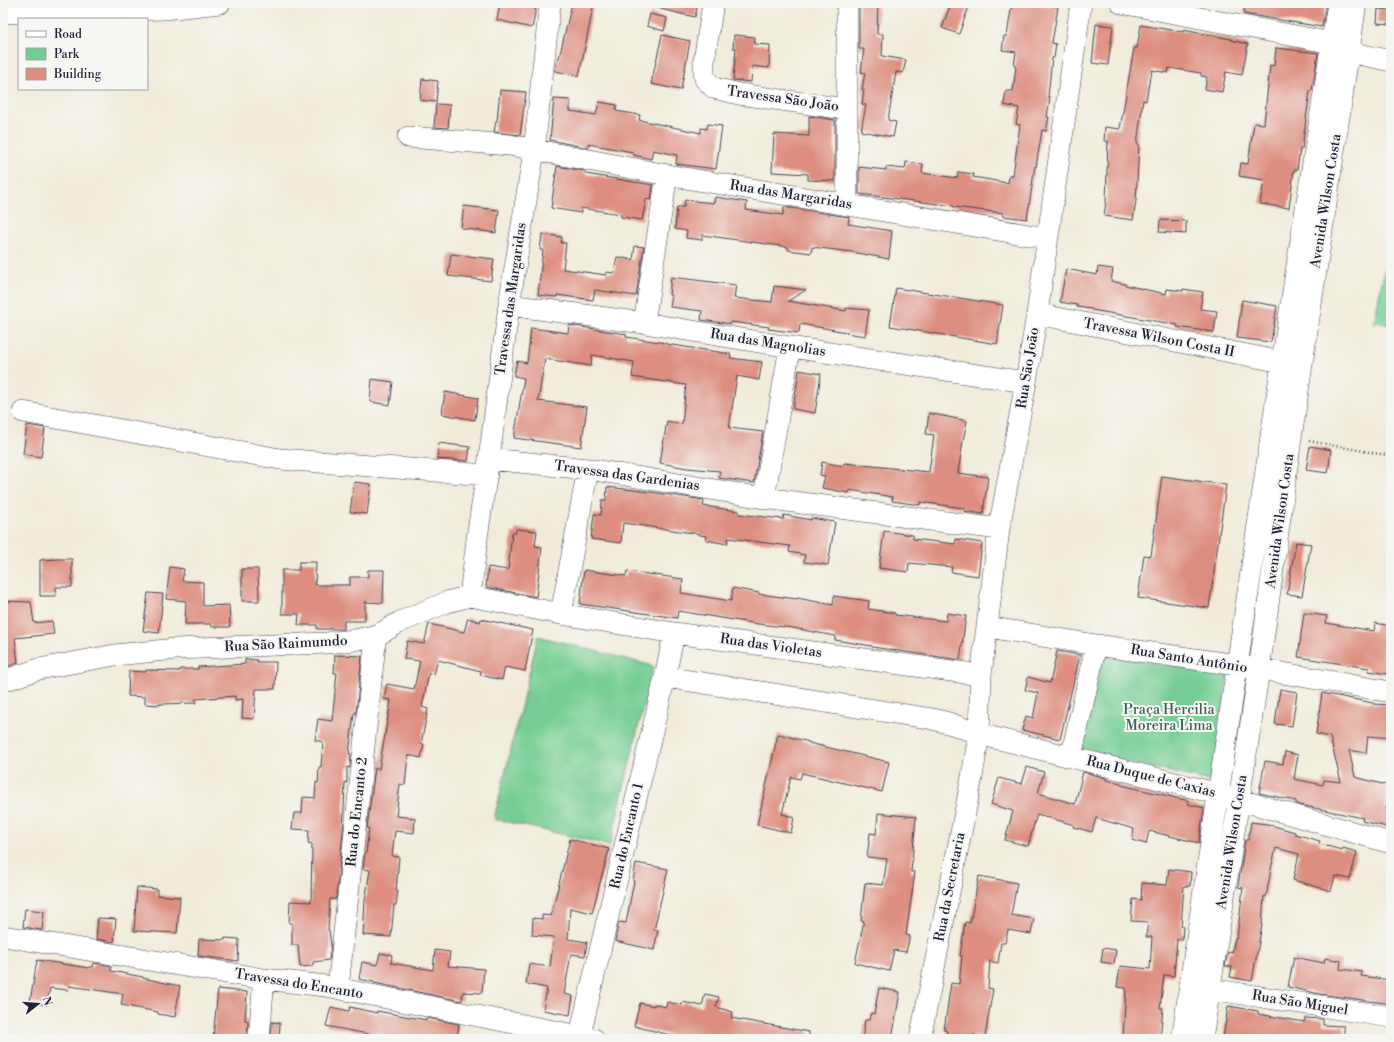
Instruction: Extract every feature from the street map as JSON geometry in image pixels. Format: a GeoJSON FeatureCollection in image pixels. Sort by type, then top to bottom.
{"type":"FeatureCollection","features":[{"type":"Feature","properties":{"kind":"street"},"geometry":{"type":"LineString","coordinates":[[3,13],[166,9],[220,3]]}},
{"type":"Feature","properties":{"kind":"street","name":"Travessa das Margaridas"},"geometry":{"type":"LineString","coordinates":[[470,596],[509,305],[534,150],[550,3]]}},
{"type":"Feature","properties":{"kind":"street","name":"Travessa São João"},"geometry":{"type":"LineString","coordinates":[[713,3],[704,61],[704,73],[705,79],[714,88],[739,94],[846,108]]}},
{"type":"Feature","properties":{"kind":"street"},"geometry":{"type":"LineString","coordinates":[[847,205],[846,108],[848,3]]}},
{"type":"Feature","properties":{"kind":"street","name":"Rua São João"},"geometry":{"type":"LineString","coordinates":[[979,734],[981,675],[999,529],[1037,314],[1081,3]]}},
{"type":"Feature","properties":{"kind":"street"},"geometry":{"type":"LineString","coordinates":[[1121,3],[1340,48],[1391,61]]}},
{"type":"Feature","properties":{"kind":"street"},"geometry":{"type":"LineString","coordinates":[[1338,3],[1340,48]]}},
{"type":"Feature","properties":{"kind":"street","name":"Avenida Wilson Costa"},"geometry":{"type":"LineString","coordinates":[[1202,1039],[1259,670],[1291,438],[1300,314],[1340,48],[1356,3]]}},
{"type":"Feature","properties":{"kind":"street","name":"Rua das Margaridas"},"geometry":{"type":"LineString","coordinates":[[408,137],[501,144],[667,175],[1047,238]]}},
{"type":"Feature","properties":{"kind":"street"},"geometry":{"type":"LineString","coordinates":[[644,323],[667,175]]}},
{"type":"Feature","properties":{"kind":"street","name":"Rua das Magnolias"},"geometry":{"type":"LineString","coordinates":[[509,305],[644,323],[790,347],[1026,382]]}},
{"type":"Feature","properties":{"kind":"street","name":"Travessa Wilson Costa II"},"geometry":{"type":"LineString","coordinates":[[1037,314],[1282,362]]}},
{"type":"Feature","properties":{"kind":"street"},"geometry":{"type":"LineString","coordinates":[[1182,1039],[1282,362],[1300,314]]}},
{"type":"Feature","properties":{"kind":"street"},"geometry":{"type":"LineString","coordinates":[[764,498],[790,347]]}},
{"type":"Feature","properties":{"kind":"street","name":"Travessa das Gardenias"},"geometry":{"type":"LineString","coordinates":[[23,412],[280,459],[488,467],[588,468],[764,498],[999,529]]}},
{"type":"Feature","properties":{"kind":"street"},"geometry":{"type":"LineString","coordinates":[[561,614],[588,468]]}},
{"type":"Feature","properties":{"kind":"street","name":"Rua São Raimumdo"},"geometry":{"type":"LineString","coordinates":[[3,681],[39,669],[115,655],[176,649],[327,643],[355,640],[376,636],[400,622],[447,602],[470,596],[561,614]]}},
{"type":"Feature","properties":{"kind":"street","name":"Rua das Violetas"},"geometry":{"type":"LineString","coordinates":[[561,614],[674,633],[981,675]]}},
{"type":"Feature","properties":{"kind":"street","name":"Rua Santo Antônio"},"geometry":{"type":"LineString","coordinates":[[988,627],[1096,645],[1237,665],[1391,692]]}},
{"type":"Feature","properties":{"kind":"street","name":"Rua do Encanto 1"},"geometry":{"type":"LineString","coordinates":[[584,1038],[674,633]]}},
{"type":"Feature","properties":{"kind":"street","name":"Rua do Encanto 2"},"geometry":{"type":"LineString","coordinates":[[338,988],[376,636]]}},
{"type":"Feature","properties":{"kind":"street"},"geometry":{"type":"LineString","coordinates":[[1072,757],[1096,645]]}},
{"type":"Feature","properties":{"kind":"street"},"geometry":{"type":"LineString","coordinates":[[665,677],[933,719],[979,734]]}},
{"type":"Feature","properties":{"kind":"street","name":"Rua Duque de Caxias"},"geometry":{"type":"LineString","coordinates":[[979,734],[1219,794],[1239,801],[1391,843]]}},
{"type":"Feature","properties":{"kind":"street","name":"Rua da Secretaria"},"geometry":{"type":"LineString","coordinates":[[920,1039],[972,777],[979,734]]}},
{"type":"Feature","properties":{"kind":"street","name":"Travessa do Encanto"},"geometry":{"type":"LineString","coordinates":[[3,936],[264,979],[338,988],[584,1038]]}},
{"type":"Feature","properties":{"kind":"street"},"geometry":{"type":"LineString","coordinates":[[259,1039],[264,979]]}},
{"type":"Feature","properties":{"kind":"street","name":"Rua São Miguel"},"geometry":{"type":"LineString","coordinates":[[1210,989],[1391,1017]]}},
{"type":"Feature","properties":{"kind":"path"},"geometry":{"type":"LineString","coordinates":[[1291,438],[1391,456]]}},
{"type":"Feature","properties":{"kind":"green space"},"geometry":{"type":"Polygon","coordinates":[[[1391,236],[1391,325],[1374,322],[1391,236]]]}},
{"type":"Feature","properties":{"kind":"green space"},"geometry":{"type":"Polygon","coordinates":[[[538,636],[653,666],[610,845],[494,819],[538,636]]]}},
{"type":"Feature","properties":{"kind":"green space","name":"Praça Hercilia Moreira Lima"},"geometry":{"type":"Polygon","coordinates":[[[1103,655],[1228,674],[1213,782],[1082,751],[1103,655]]]}},
{"type":"Feature","properties":{"kind":"building"},"geometry":{"type":"Polygon","coordinates":[[[500,3],[537,3],[532,28],[497,20],[500,3]]]}},
{"type":"Feature","properties":{"kind":"building"},"geometry":{"type":"Polygon","coordinates":[[[572,3],[594,3],[579,76],[555,71],[557,58],[559,58],[572,3]]]}},
{"type":"Feature","properties":{"kind":"building"},"geometry":{"type":"Polygon","coordinates":[[[657,3],[698,3],[695,17],[656,8],[657,3]]]}},
{"type":"Feature","properties":{"kind":"building"},"geometry":{"type":"Polygon","coordinates":[[[859,3],[878,3],[877,34],[883,34],[882,56],[906,60],[903,73],[896,72],[888,120],[896,122],[893,137],[861,131],[866,105],[862,104],[864,90],[862,89],[865,73],[861,72],[864,49],[859,49],[859,3]]]}},
{"type":"Feature","properties":{"kind":"building"},"geometry":{"type":"Polygon","coordinates":[[[951,3],[970,3],[959,34],[942,28],[951,3]]]}},
{"type":"Feature","properties":{"kind":"building"},"geometry":{"type":"Polygon","coordinates":[[[1012,3],[1030,3],[1058,7],[1052,43],[1056,44],[1054,58],[1052,58],[1048,97],[1050,97],[1047,117],[1049,117],[1046,131],[1042,130],[1027,219],[1003,216],[1003,213],[859,194],[859,167],[886,170],[886,167],[905,169],[906,162],[923,164],[922,173],[957,178],[958,172],[974,174],[973,177],[1008,183],[1009,175],[1013,175],[1020,125],[1016,124],[1019,108],[1004,105],[1006,91],[1013,91],[1016,67],[1014,66],[1016,52],[1002,50],[1004,36],[1007,36],[1012,3]]]}},
{"type":"Feature","properties":{"kind":"building"},"geometry":{"type":"Polygon","coordinates":[[[1245,3],[1326,3],[1322,27],[1244,14],[1245,3]]]}},
{"type":"Feature","properties":{"kind":"building"},"geometry":{"type":"Polygon","coordinates":[[[1378,9],[1390,10],[1390,24],[1377,23],[1378,9]]]}},
{"type":"Feature","properties":{"kind":"building"},"geometry":{"type":"Polygon","coordinates":[[[650,14],[667,18],[664,31],[647,26],[650,14]]]}},
{"type":"Feature","properties":{"kind":"building"},"geometry":{"type":"Polygon","coordinates":[[[1096,24],[1113,26],[1108,65],[1092,63],[1096,24]]]}},
{"type":"Feature","properties":{"kind":"building"},"geometry":{"type":"Polygon","coordinates":[[[1141,25],[1183,32],[1183,30],[1231,39],[1248,44],[1242,75],[1226,72],[1222,92],[1205,89],[1207,77],[1201,76],[1201,73],[1169,68],[1168,73],[1152,70],[1146,101],[1143,100],[1137,144],[1139,144],[1136,201],[1133,220],[1104,216],[1106,202],[1108,141],[1104,141],[1105,127],[1120,129],[1134,48],[1137,48],[1141,25]]]}},
{"type":"Feature","properties":{"kind":"building"},"geometry":{"type":"Polygon","coordinates":[[[662,35],[690,41],[681,90],[651,84],[662,35]]]}},
{"type":"Feature","properties":{"kind":"building"},"geometry":{"type":"Polygon","coordinates":[[[734,35],[755,37],[754,44],[770,45],[769,68],[752,66],[751,82],[733,80],[736,48],[733,48],[734,35]]]}},
{"type":"Feature","properties":{"kind":"building"},"geometry":{"type":"Polygon","coordinates":[[[1276,48],[1318,53],[1312,90],[1310,90],[1302,149],[1300,149],[1297,170],[1294,170],[1289,208],[1260,204],[1264,180],[1239,176],[1241,163],[1248,164],[1254,123],[1264,124],[1270,65],[1274,66],[1276,48]]]}},
{"type":"Feature","properties":{"kind":"building"},"geometry":{"type":"Polygon","coordinates":[[[422,79],[438,81],[436,102],[420,100],[422,79]]]}},
{"type":"Feature","properties":{"kind":"building"},"geometry":{"type":"Polygon","coordinates":[[[500,90],[526,92],[520,135],[494,132],[497,121],[500,90]]]}},
{"type":"Feature","properties":{"kind":"building"},"geometry":{"type":"Polygon","coordinates":[[[554,99],[570,100],[570,111],[596,115],[599,102],[617,105],[616,111],[640,115],[639,120],[701,133],[701,128],[707,129],[708,124],[722,126],[716,169],[676,164],[677,155],[653,150],[651,159],[633,155],[633,152],[588,144],[588,148],[550,140],[554,99]]]}},
{"type":"Feature","properties":{"kind":"building"},"geometry":{"type":"Polygon","coordinates":[[[436,104],[450,105],[448,128],[434,127],[436,104]]]}},
{"type":"Feature","properties":{"kind":"building"},"geometry":{"type":"Polygon","coordinates":[[[809,116],[835,120],[835,181],[808,180],[808,174],[772,172],[774,134],[809,136],[809,116]]]}},
{"type":"Feature","properties":{"kind":"building"},"geometry":{"type":"Polygon","coordinates":[[[557,166],[584,171],[586,174],[653,185],[651,200],[646,199],[642,220],[621,217],[621,214],[581,208],[581,213],[551,208],[557,166]]]}},
{"type":"Feature","properties":{"kind":"building"},"geometry":{"type":"Polygon","coordinates":[[[715,197],[747,202],[746,210],[783,215],[784,207],[849,217],[848,224],[892,231],[889,259],[852,252],[812,247],[811,253],[788,250],[788,247],[702,235],[702,240],[686,238],[687,231],[675,229],[677,207],[684,207],[685,200],[714,203],[715,197]]]}},
{"type":"Feature","properties":{"kind":"building"},"geometry":{"type":"Polygon","coordinates":[[[464,206],[499,210],[496,233],[461,228],[464,206]]]}},
{"type":"Feature","properties":{"kind":"building"},"geometry":{"type":"Polygon","coordinates":[[[1160,220],[1186,221],[1186,234],[1159,232],[1160,220]]]}},
{"type":"Feature","properties":{"kind":"building"},"geometry":{"type":"Polygon","coordinates":[[[542,234],[562,237],[561,243],[566,243],[563,269],[606,275],[606,272],[614,273],[617,257],[633,260],[635,246],[644,247],[636,296],[595,290],[593,300],[557,295],[557,297],[538,295],[543,250],[540,250],[542,234]]]}},
{"type":"Feature","properties":{"kind":"building"},"geometry":{"type":"Polygon","coordinates":[[[451,254],[494,259],[491,281],[448,276],[451,254]]]}},
{"type":"Feature","properties":{"kind":"building"},"geometry":{"type":"Polygon","coordinates":[[[1098,267],[1113,269],[1111,281],[1125,285],[1166,294],[1167,289],[1183,291],[1183,289],[1203,292],[1200,309],[1217,311],[1214,332],[1177,327],[1178,325],[1092,310],[1077,307],[1077,305],[1060,302],[1066,269],[1097,275],[1098,267]]]}},
{"type":"Feature","properties":{"kind":"building"},"geometry":{"type":"Polygon","coordinates":[[[671,277],[736,285],[734,298],[772,302],[774,286],[806,290],[788,301],[846,311],[846,308],[869,310],[865,336],[800,324],[799,333],[768,329],[769,327],[701,320],[702,311],[670,307],[672,295],[669,295],[671,277]]]}},
{"type":"Feature","properties":{"kind":"building"},"geometry":{"type":"Polygon","coordinates":[[[896,288],[1003,305],[997,344],[890,326],[896,288]]]}},
{"type":"Feature","properties":{"kind":"building"},"geometry":{"type":"Polygon","coordinates":[[[1242,300],[1277,306],[1271,342],[1237,338],[1242,300]]]}},
{"type":"Feature","properties":{"kind":"building"},"geometry":{"type":"Polygon","coordinates":[[[569,325],[626,334],[626,337],[731,354],[730,358],[762,362],[759,380],[737,376],[729,428],[763,432],[754,483],[719,478],[720,471],[687,468],[660,463],[667,421],[682,424],[686,385],[632,377],[634,362],[592,355],[591,366],[545,359],[538,401],[587,407],[581,447],[514,438],[524,378],[514,376],[517,361],[527,363],[531,328],[568,333],[569,325]]]}},
{"type":"Feature","properties":{"kind":"building"},"geometry":{"type":"Polygon","coordinates":[[[799,370],[821,374],[815,413],[793,409],[799,370]]]}},
{"type":"Feature","properties":{"kind":"building"},"geometry":{"type":"Polygon","coordinates":[[[372,379],[393,382],[390,405],[370,402],[372,379]]]}},
{"type":"Feature","properties":{"kind":"building"},"geometry":{"type":"Polygon","coordinates":[[[445,392],[478,398],[475,420],[442,414],[445,392]]]}},
{"type":"Feature","properties":{"kind":"building"},"geometry":{"type":"Polygon","coordinates":[[[929,413],[967,421],[958,473],[988,477],[983,514],[964,511],[964,508],[920,502],[920,505],[892,501],[893,497],[849,490],[849,493],[822,488],[825,476],[820,475],[822,462],[843,466],[844,463],[929,472],[934,435],[926,434],[929,413]]]}},
{"type":"Feature","properties":{"kind":"building"},"geometry":{"type":"Polygon","coordinates":[[[27,425],[45,428],[41,457],[23,454],[27,425]]]}},
{"type":"Feature","properties":{"kind":"building"},"geometry":{"type":"Polygon","coordinates":[[[439,443],[470,447],[468,461],[437,459],[439,443]]]}},
{"type":"Feature","properties":{"kind":"building"},"geometry":{"type":"Polygon","coordinates":[[[1310,446],[1331,450],[1328,473],[1306,470],[1310,446]]]}},
{"type":"Feature","properties":{"kind":"building"},"geometry":{"type":"Polygon","coordinates":[[[1162,476],[1226,485],[1209,608],[1138,598],[1144,555],[1151,556],[1162,476]]]}},
{"type":"Feature","properties":{"kind":"building"},"geometry":{"type":"Polygon","coordinates":[[[354,482],[371,484],[367,514],[350,512],[354,482]]]}},
{"type":"Feature","properties":{"kind":"building"},"geometry":{"type":"Polygon","coordinates":[[[607,487],[704,500],[703,506],[739,511],[739,514],[783,519],[784,515],[811,520],[811,518],[835,522],[828,565],[804,562],[805,555],[789,552],[790,546],[728,538],[727,544],[706,540],[707,536],[700,534],[623,523],[621,543],[591,539],[594,514],[601,515],[602,500],[606,500],[607,487]]]}},
{"type":"Feature","properties":{"kind":"building"},"geometry":{"type":"Polygon","coordinates":[[[516,529],[537,531],[535,546],[542,547],[536,597],[486,587],[488,567],[508,570],[512,533],[516,533],[516,529]]]}},
{"type":"Feature","properties":{"kind":"building"},"geometry":{"type":"Polygon","coordinates":[[[884,531],[913,535],[913,539],[955,544],[956,539],[982,543],[978,576],[951,572],[952,567],[909,563],[908,572],[879,568],[884,531]]]}},
{"type":"Feature","properties":{"kind":"building"},"geometry":{"type":"Polygon","coordinates":[[[1296,542],[1311,544],[1302,596],[1287,594],[1296,542]]]}},
{"type":"Feature","properties":{"kind":"building"},"geometry":{"type":"Polygon","coordinates":[[[72,559],[72,587],[56,587],[56,596],[40,596],[40,560],[72,559]]]}},
{"type":"Feature","properties":{"kind":"building"},"geometry":{"type":"Polygon","coordinates":[[[299,562],[316,562],[315,585],[350,585],[350,577],[368,577],[368,570],[384,570],[383,603],[365,602],[365,621],[344,621],[344,629],[317,629],[317,625],[298,625],[299,614],[282,614],[282,570],[299,570],[299,562]]]}},
{"type":"Feature","properties":{"kind":"building"},"geometry":{"type":"Polygon","coordinates":[[[170,567],[184,569],[182,581],[203,582],[203,606],[229,605],[230,627],[212,627],[211,624],[185,624],[186,601],[166,599],[170,567]]]}},
{"type":"Feature","properties":{"kind":"building"},"geometry":{"type":"Polygon","coordinates":[[[242,569],[258,569],[259,601],[242,601],[242,569]]]}},
{"type":"Feature","properties":{"kind":"building"},"geometry":{"type":"Polygon","coordinates":[[[584,570],[626,576],[627,571],[683,579],[681,593],[731,601],[733,588],[759,594],[797,598],[833,605],[834,596],[869,601],[868,609],[895,613],[895,615],[946,621],[947,613],[966,616],[960,660],[835,640],[835,636],[793,628],[678,611],[677,618],[580,604],[584,570]]]}},
{"type":"Feature","properties":{"kind":"building"},"geometry":{"type":"Polygon","coordinates":[[[148,593],[163,594],[159,633],[143,631],[148,593]]]}},
{"type":"Feature","properties":{"kind":"building"},"geometry":{"type":"Polygon","coordinates":[[[3,601],[31,602],[34,623],[52,621],[54,634],[15,638],[18,663],[3,668],[3,601]]]}},
{"type":"Feature","properties":{"kind":"building"},"geometry":{"type":"Polygon","coordinates":[[[1304,613],[1327,616],[1326,623],[1374,631],[1375,623],[1391,626],[1391,653],[1388,674],[1368,671],[1369,668],[1298,657],[1304,613]]]}},
{"type":"Feature","properties":{"kind":"building"},"geometry":{"type":"Polygon","coordinates":[[[468,618],[480,622],[481,619],[533,630],[525,671],[505,667],[502,680],[480,675],[481,671],[438,660],[434,674],[429,673],[422,707],[428,709],[421,744],[424,744],[421,758],[408,755],[405,785],[400,784],[396,816],[415,818],[414,833],[395,831],[392,856],[399,857],[396,891],[398,891],[396,905],[394,905],[391,937],[363,935],[365,901],[370,870],[363,869],[375,768],[379,769],[391,700],[384,699],[387,684],[414,689],[420,661],[404,659],[407,641],[424,644],[429,624],[464,632],[468,618]]]}},
{"type":"Feature","properties":{"kind":"building"},"geometry":{"type":"Polygon","coordinates":[[[1057,651],[1080,655],[1060,739],[1022,730],[1026,716],[1033,718],[1038,693],[1025,690],[1028,677],[1050,683],[1057,651]]]}},
{"type":"Feature","properties":{"kind":"building"},"geometry":{"type":"Polygon","coordinates":[[[335,655],[362,656],[356,713],[354,713],[349,754],[351,754],[350,768],[347,767],[347,783],[345,782],[343,833],[336,899],[330,899],[328,930],[331,945],[329,960],[313,962],[313,966],[300,967],[298,945],[292,945],[292,923],[289,923],[290,901],[311,902],[312,844],[308,843],[309,830],[292,829],[294,813],[302,813],[303,797],[315,798],[316,782],[318,783],[319,767],[321,767],[323,742],[315,740],[318,719],[332,721],[337,673],[334,673],[335,655]]]}},
{"type":"Feature","properties":{"kind":"building"},"geometry":{"type":"Polygon","coordinates":[[[245,659],[257,660],[257,662],[276,662],[275,689],[256,689],[254,719],[242,718],[243,699],[235,700],[235,696],[196,699],[196,703],[160,705],[145,704],[145,697],[128,696],[129,671],[180,671],[180,669],[198,669],[198,667],[245,664],[245,659]]]}},
{"type":"Feature","properties":{"kind":"building"},"geometry":{"type":"Polygon","coordinates":[[[1280,689],[1297,692],[1292,726],[1275,724],[1280,689]]]}},
{"type":"Feature","properties":{"kind":"building"},"geometry":{"type":"Polygon","coordinates":[[[1322,693],[1373,704],[1391,705],[1391,738],[1368,736],[1366,753],[1349,750],[1355,777],[1390,786],[1385,808],[1391,809],[1391,828],[1362,821],[1363,818],[1300,805],[1296,803],[1296,801],[1259,793],[1265,761],[1283,764],[1285,752],[1298,755],[1294,779],[1323,785],[1324,780],[1341,782],[1330,737],[1316,734],[1322,693]]]}},
{"type":"Feature","properties":{"kind":"building"},"geometry":{"type":"Polygon","coordinates":[[[778,734],[889,762],[882,792],[802,773],[800,779],[791,777],[782,814],[794,817],[791,833],[757,825],[778,734]]]}},
{"type":"Feature","properties":{"kind":"building"},"geometry":{"type":"Polygon","coordinates":[[[1027,767],[1044,772],[1038,793],[1075,804],[1083,772],[1106,778],[1106,780],[1121,783],[1121,785],[1189,801],[1188,804],[1204,808],[1199,843],[1149,831],[1146,844],[1132,840],[1134,829],[1096,818],[1092,832],[1037,814],[1028,846],[1005,840],[1013,811],[991,804],[999,778],[1022,784],[1027,767]]]}},
{"type":"Feature","properties":{"kind":"building"},"geometry":{"type":"Polygon","coordinates":[[[878,813],[916,817],[911,872],[915,872],[906,935],[910,936],[906,952],[894,950],[889,971],[855,963],[864,921],[861,921],[865,883],[883,885],[887,859],[867,857],[870,833],[876,834],[878,813]]]}},
{"type":"Feature","properties":{"kind":"building"},"geometry":{"type":"Polygon","coordinates":[[[1251,822],[1267,824],[1295,832],[1295,834],[1320,841],[1319,844],[1357,852],[1350,879],[1335,876],[1331,891],[1293,880],[1299,854],[1276,848],[1266,897],[1264,896],[1262,925],[1252,981],[1230,977],[1232,967],[1225,966],[1228,952],[1232,953],[1235,938],[1237,938],[1243,888],[1238,887],[1245,840],[1248,840],[1251,822]]]}},
{"type":"Feature","properties":{"kind":"building"},"geometry":{"type":"Polygon","coordinates":[[[570,839],[609,849],[592,913],[570,908],[568,939],[587,942],[585,956],[571,954],[564,994],[573,996],[570,1015],[543,1010],[547,988],[526,984],[529,964],[550,967],[554,937],[532,935],[533,918],[542,919],[542,915],[551,916],[570,839]]]}},
{"type":"Feature","properties":{"kind":"building"},"geometry":{"type":"Polygon","coordinates":[[[636,863],[668,869],[654,930],[658,930],[654,950],[615,941],[619,922],[626,923],[636,863]]]}},
{"type":"Feature","properties":{"kind":"building"},"geometry":{"type":"Polygon","coordinates":[[[1169,869],[1191,872],[1190,886],[1184,886],[1181,926],[1183,926],[1182,940],[1177,939],[1174,976],[1164,975],[1160,1008],[1163,1008],[1160,1039],[1123,1039],[1126,988],[1117,987],[1120,966],[1150,969],[1152,937],[1146,937],[1148,922],[1131,921],[1133,899],[1141,900],[1142,883],[1167,885],[1169,869]]]}},
{"type":"Feature","properties":{"kind":"building"},"geometry":{"type":"Polygon","coordinates":[[[979,876],[1017,883],[1011,915],[1034,919],[1031,934],[1008,930],[1005,943],[1001,943],[998,963],[990,961],[988,988],[993,989],[985,1037],[973,1035],[972,1039],[946,1039],[947,1031],[944,1030],[951,983],[959,984],[962,956],[960,956],[965,922],[970,923],[979,876]]]}},
{"type":"Feature","properties":{"kind":"building"},"geometry":{"type":"Polygon","coordinates":[[[137,887],[157,889],[157,895],[180,897],[177,933],[134,931],[137,887]]]}},
{"type":"Feature","properties":{"kind":"building"},"geometry":{"type":"Polygon","coordinates":[[[25,909],[44,911],[42,930],[23,927],[25,909]]]}},
{"type":"Feature","properties":{"kind":"building"},"geometry":{"type":"Polygon","coordinates":[[[98,918],[116,919],[114,942],[96,939],[98,918]]]}},
{"type":"Feature","properties":{"kind":"building"},"geometry":{"type":"Polygon","coordinates":[[[225,938],[239,939],[238,961],[198,956],[199,939],[225,940],[225,938]]]}},
{"type":"Feature","properties":{"kind":"building"},"geometry":{"type":"Polygon","coordinates":[[[1103,948],[1116,950],[1114,964],[1101,962],[1103,948]]]}},
{"type":"Feature","properties":{"kind":"building"},"geometry":{"type":"Polygon","coordinates":[[[435,950],[450,952],[448,966],[484,969],[482,993],[463,992],[462,1001],[359,979],[362,962],[377,965],[380,953],[392,955],[391,963],[433,970],[435,950]]]}},
{"type":"Feature","properties":{"kind":"building"},"geometry":{"type":"Polygon","coordinates":[[[1294,957],[1324,963],[1325,958],[1341,961],[1340,969],[1362,972],[1361,976],[1391,980],[1391,1004],[1320,994],[1288,987],[1294,957]]]}},
{"type":"Feature","properties":{"kind":"building"},"geometry":{"type":"Polygon","coordinates":[[[37,960],[89,968],[93,967],[94,963],[111,966],[111,971],[180,986],[175,1017],[121,1005],[123,994],[69,986],[68,990],[50,988],[47,1005],[30,1002],[37,960]]]}},
{"type":"Feature","properties":{"kind":"building"},"geometry":{"type":"Polygon","coordinates":[[[879,988],[900,992],[892,1039],[862,1039],[865,1020],[869,1020],[871,1013],[874,1014],[879,988]]]}},
{"type":"Feature","properties":{"kind":"building"},"geometry":{"type":"Polygon","coordinates":[[[218,989],[247,992],[245,1020],[248,1021],[247,1039],[213,1038],[218,989]]]}},
{"type":"Feature","properties":{"kind":"building"},"geometry":{"type":"Polygon","coordinates":[[[705,994],[719,997],[716,1007],[733,1012],[731,1018],[809,1032],[809,1039],[686,1039],[634,1026],[640,1003],[666,1007],[667,1002],[682,1005],[683,1002],[702,1006],[705,994]]]}},
{"type":"Feature","properties":{"kind":"building"},"geometry":{"type":"Polygon","coordinates":[[[1228,1006],[1258,1011],[1258,1014],[1304,1022],[1305,1018],[1323,1019],[1323,1025],[1344,1026],[1344,1039],[1223,1039],[1228,1006]]]}},
{"type":"Feature","properties":{"kind":"building"},"geometry":{"type":"Polygon","coordinates":[[[331,1007],[349,1011],[350,1007],[377,1013],[377,1011],[426,1020],[426,1018],[459,1024],[457,1039],[373,1039],[373,1035],[326,1026],[331,1007]]]}},
{"type":"Feature","properties":{"kind":"building"},"geometry":{"type":"Polygon","coordinates":[[[272,1022],[280,1023],[279,1039],[271,1039],[272,1022]]]}}]}
